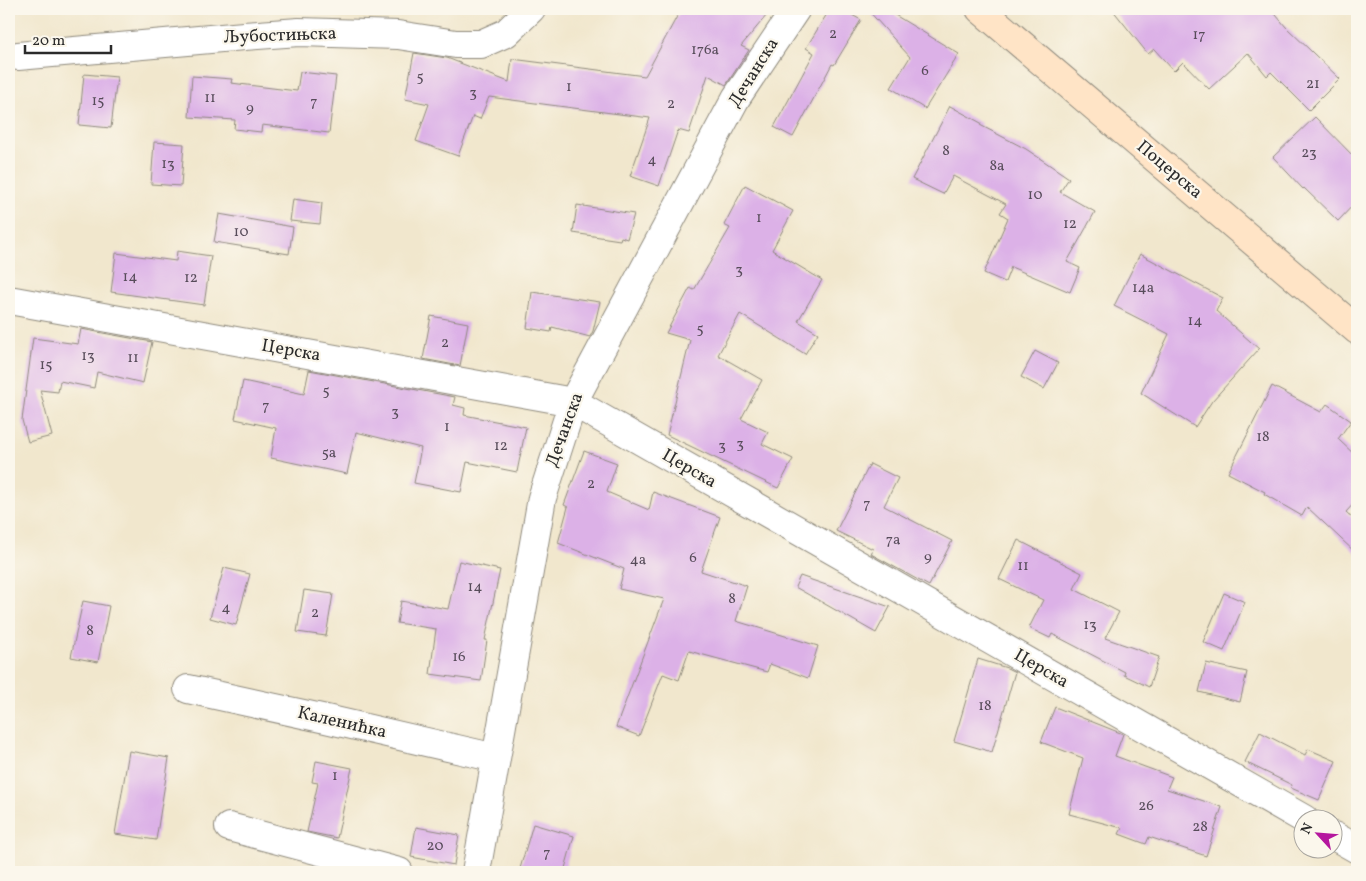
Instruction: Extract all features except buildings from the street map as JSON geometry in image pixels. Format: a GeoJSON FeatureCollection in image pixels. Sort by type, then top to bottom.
{"type":"FeatureCollection","features":[{"type":"Feature","properties":{"kind":"main road","name":"Поцерска"},"geometry":{"type":"LineString","coordinates":[[980,9],[1357,330]]}},
{"type":"Feature","properties":{"kind":"street","name":"Љубостињска"},"geometry":{"type":"LineString","coordinates":[[18,56],[299,32],[398,35],[456,44],[481,44],[506,34],[531,9]]}},
{"type":"Feature","properties":{"kind":"street","name":"Дечанска"},"geometry":{"type":"LineString","coordinates":[[476,872],[542,498],[573,402],[736,98],[796,9]]}},
{"type":"Feature","properties":{"kind":"street","name":"Церска"},"geometry":{"type":"LineString","coordinates":[[9,300],[573,402],[1294,813]]}},
{"type":"Feature","properties":{"kind":"street","name":"Каленићка"},"geometry":{"type":"LineString","coordinates":[[188,689],[496,758]]}},
{"type":"Feature","properties":{"kind":"street"},"geometry":{"type":"LineString","coordinates":[[229,827],[399,872]]}},
{"type":"Feature","properties":{"kind":"street"},"geometry":{"type":"LineString","coordinates":[[1344,842],[1357,849]]}}]}
